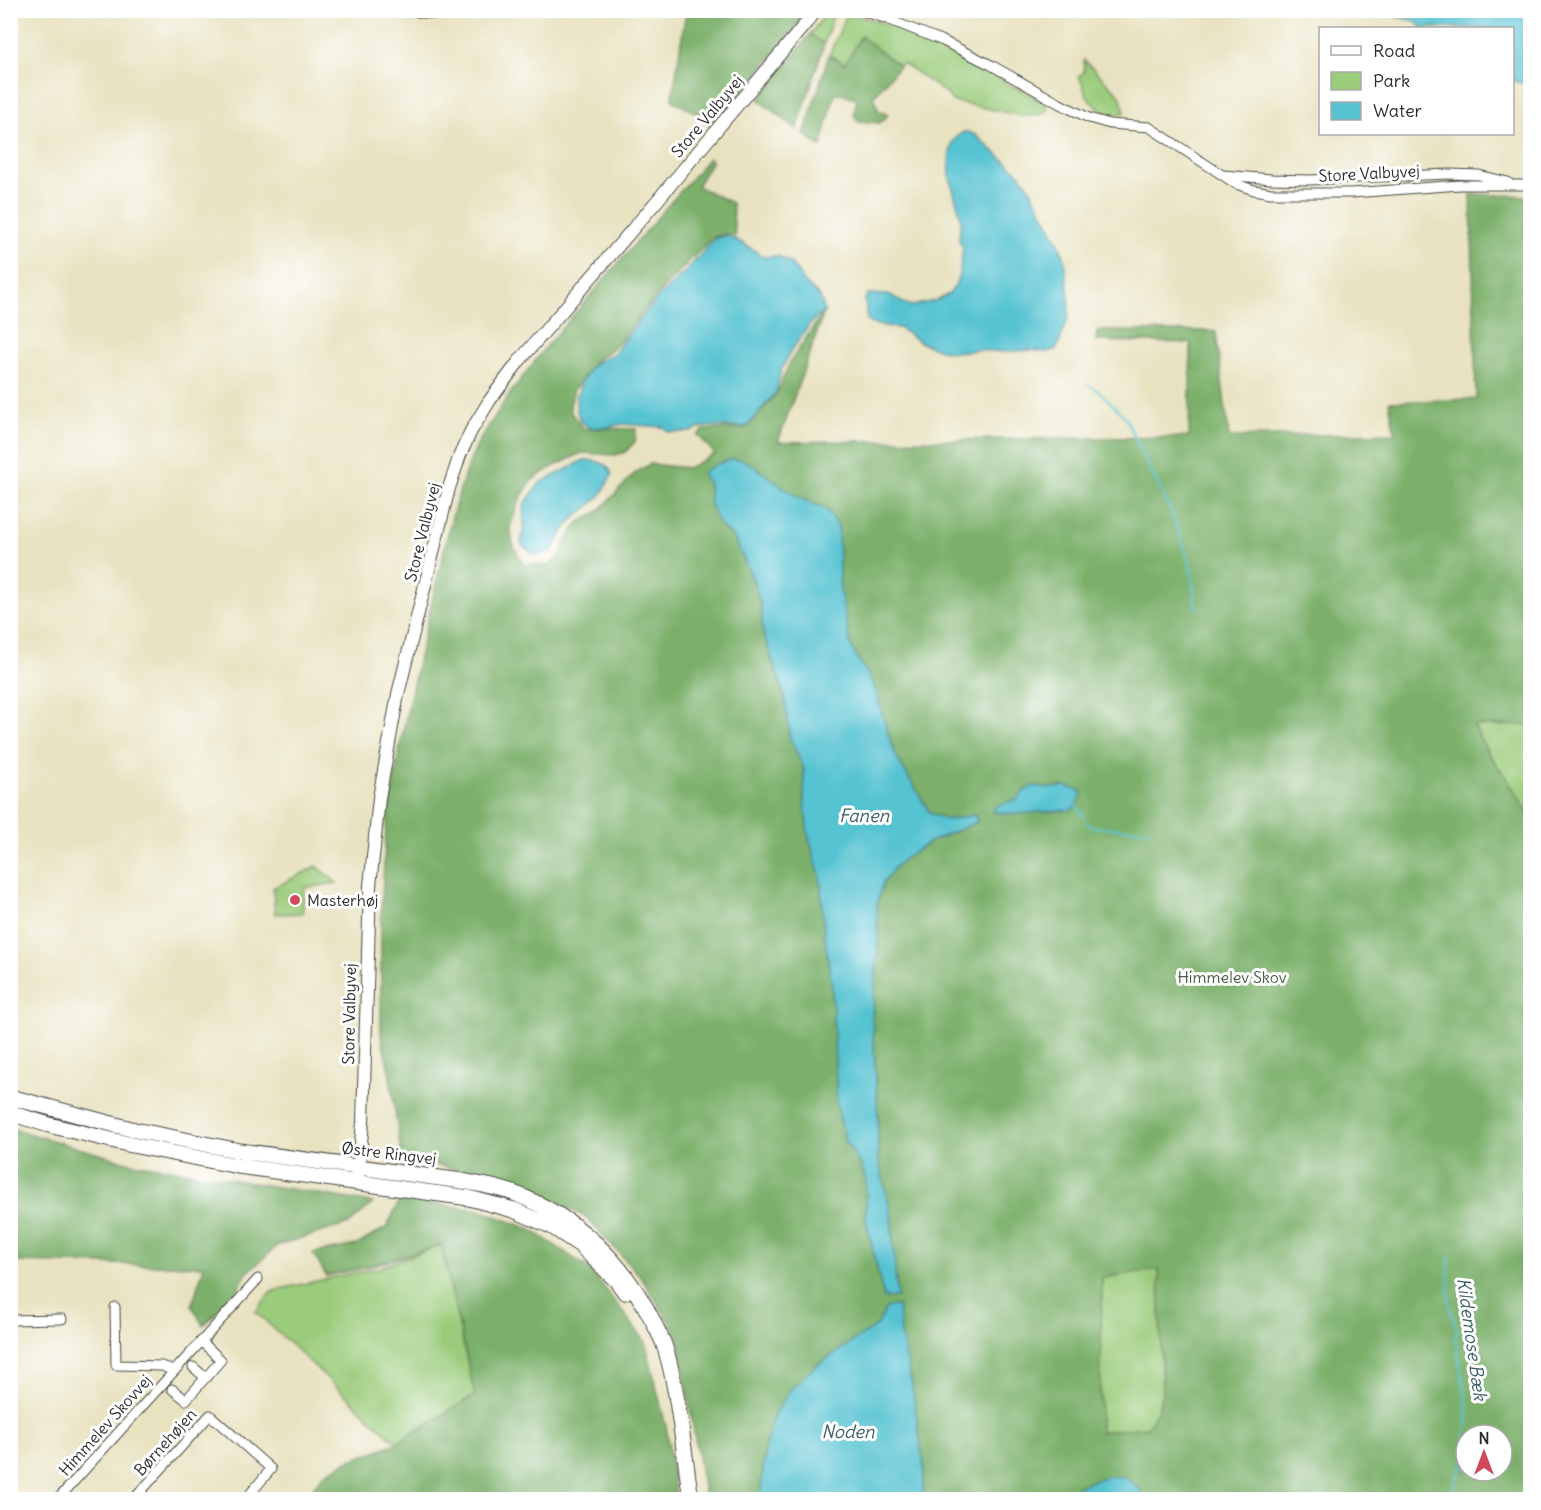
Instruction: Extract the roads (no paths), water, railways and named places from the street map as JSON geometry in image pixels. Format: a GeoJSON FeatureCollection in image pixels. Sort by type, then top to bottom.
{"type":"FeatureCollection","features":[{"type":"Feature","properties":{"kind":"main road","name":"Østre Ringvej"},"geometry":{"type":"LineString","coordinates":[[10,1096],[135,1130],[469,1198],[514,1210],[551,1226],[580,1245],[616,1280],[638,1309],[658,1346],[673,1378],[691,1500]]}},
{"type":"Feature","properties":{"kind":"main road","name":"Østre Ringvej"},"geometry":{"type":"LineString","coordinates":[[10,1113],[132,1145],[238,1166],[357,1176]]}},
{"type":"Feature","properties":{"kind":"street"},"geometry":{"type":"LineString","coordinates":[[412,10],[430,15],[446,14],[455,10]]}},
{"type":"Feature","properties":{"kind":"street","name":"Store Valbyvej"},"geometry":{"type":"LineString","coordinates":[[357,1176],[363,1122],[370,886],[379,798],[398,694],[449,488],[460,455],[471,431],[490,400],[520,360],[817,10]]}},
{"type":"Feature","properties":{"kind":"street","name":"Store Valbyvej"},"geometry":{"type":"LineString","coordinates":[[859,10],[943,41],[1089,118],[1110,124],[1149,127],[1236,184],[1254,190],[1271,193],[1352,193],[1460,185],[1527,185]]}},
{"type":"Feature","properties":{"kind":"street","name":"Store Valbyvej"},"geometry":{"type":"LineString","coordinates":[[1220,174],[1309,180],[1449,174],[1479,175],[1527,185]]}},
{"type":"Feature","properties":{"kind":"street","name":"Himmelev Skovvej"},"geometry":{"type":"LineString","coordinates":[[57,1500],[258,1279]]}},
{"type":"Feature","properties":{"kind":"street","name":"Himmelev Skovvej"},"geometry":{"type":"LineString","coordinates":[[116,1307],[116,1365],[162,1366],[174,1371]]}},
{"type":"Feature","properties":{"kind":"street"},"geometry":{"type":"LineString","coordinates":[[10,1320],[62,1319]]}},
{"type":"Feature","properties":{"kind":"street"},"geometry":{"type":"LineString","coordinates":[[172,1389],[186,1400],[221,1360],[201,1341]]}},
{"type":"Feature","properties":{"kind":"street"},"geometry":{"type":"LineString","coordinates":[[193,1367],[206,1378]]}},
{"type":"Feature","properties":{"kind":"street","name":"Børnehøjen"},"geometry":{"type":"LineString","coordinates":[[133,1500],[210,1414],[272,1469],[245,1500]]}},
{"type":"Feature","properties":{"kind":"water"},"geometry":{"type":"Polygon","coordinates":[[[1395,11],[1530,11],[1530,85],[1514,81],[1514,27],[1422,27],[1413,20],[1396,17],[1395,11]]]}},
{"type":"Feature","properties":{"kind":"water"},"geometry":{"type":"Polygon","coordinates":[[[963,132],[975,135],[1019,173],[1058,241],[1064,257],[1069,314],[1056,349],[1046,352],[940,350],[922,343],[899,328],[872,324],[867,320],[865,300],[868,294],[891,295],[912,306],[938,300],[950,293],[955,286],[963,247],[959,241],[961,218],[950,178],[949,158],[953,141],[963,132]]]}},
{"type":"Feature","properties":{"kind":"water"},"geometry":{"type":"Polygon","coordinates":[[[728,236],[765,257],[778,256],[791,263],[823,304],[823,312],[809,325],[790,353],[781,371],[776,392],[748,426],[743,427],[709,427],[691,432],[669,432],[663,427],[622,424],[590,428],[580,421],[576,400],[581,383],[589,370],[596,362],[615,353],[661,294],[688,269],[713,240],[728,236]]]}},
{"type":"Feature","properties":{"kind":"water","name":"Fanen"},"geometry":{"type":"Polygon","coordinates":[[[734,459],[746,461],[799,498],[826,509],[838,526],[840,591],[851,647],[874,685],[897,758],[930,813],[947,820],[975,815],[977,822],[930,842],[905,858],[893,869],[882,885],[877,904],[878,948],[872,1017],[878,1157],[891,1214],[897,1297],[884,1298],[866,1220],[866,1181],[861,1165],[846,1142],[837,1106],[832,989],[820,877],[808,834],[804,799],[804,769],[790,738],[784,694],[763,632],[761,605],[752,577],[734,538],[719,524],[710,504],[709,484],[702,473],[717,464],[734,459]]]}},
{"type":"Feature","properties":{"kind":"water"},"geometry":{"type":"Polygon","coordinates":[[[584,460],[605,465],[611,471],[612,475],[605,488],[596,500],[570,522],[551,551],[538,555],[532,553],[521,542],[524,505],[540,483],[584,460]]]}},
{"type":"Feature","properties":{"kind":"water"},"geometry":{"type":"Polygon","coordinates":[[[1033,786],[1053,788],[1064,786],[1082,793],[1077,806],[1070,810],[1015,814],[993,812],[996,806],[1018,799],[1024,791],[1033,786]]]}},
{"type":"Feature","properties":{"kind":"water","name":"Noden"},"geometry":{"type":"Polygon","coordinates":[[[898,1306],[924,1467],[921,1499],[760,1499],[766,1442],[774,1415],[790,1390],[814,1367],[878,1325],[886,1308],[898,1306]]]}},
{"type":"Feature","properties":{"kind":"water"},"geometry":{"type":"Polygon","coordinates":[[[1107,1476],[1124,1477],[1137,1486],[1146,1499],[1064,1499],[1079,1486],[1107,1476]]]}},
{"type":"Feature","properties":{"kind":"waterway"},"geometry":{"type":"LineString","coordinates":[[1087,384],[1099,391],[1125,417],[1172,514],[1190,564],[1196,609]]}},
{"type":"Feature","properties":{"kind":"waterway"},"geometry":{"type":"LineString","coordinates":[[1077,806],[1084,817]]}},
{"type":"Feature","properties":{"kind":"waterway"},"geometry":{"type":"LineString","coordinates":[[1086,821],[1092,827],[1149,830]]}},
{"type":"Feature","properties":{"kind":"waterway","name":"Kildemose Bæk"},"geometry":{"type":"LineString","coordinates":[[1449,1257],[1450,1304],[1458,1331],[1455,1337],[1468,1409],[1464,1463],[1450,1494]]}},
{"type":"Feature","properties":{"kind":"place","name":"Masterhøj"},"geometry":{"type":"Point","coordinates":[295,900]}},
{"type":"Feature","properties":{"kind":"park label","name":"Himmelev Skov"},"geometry":{"type":"Point","coordinates":[1232,977]}}]}
